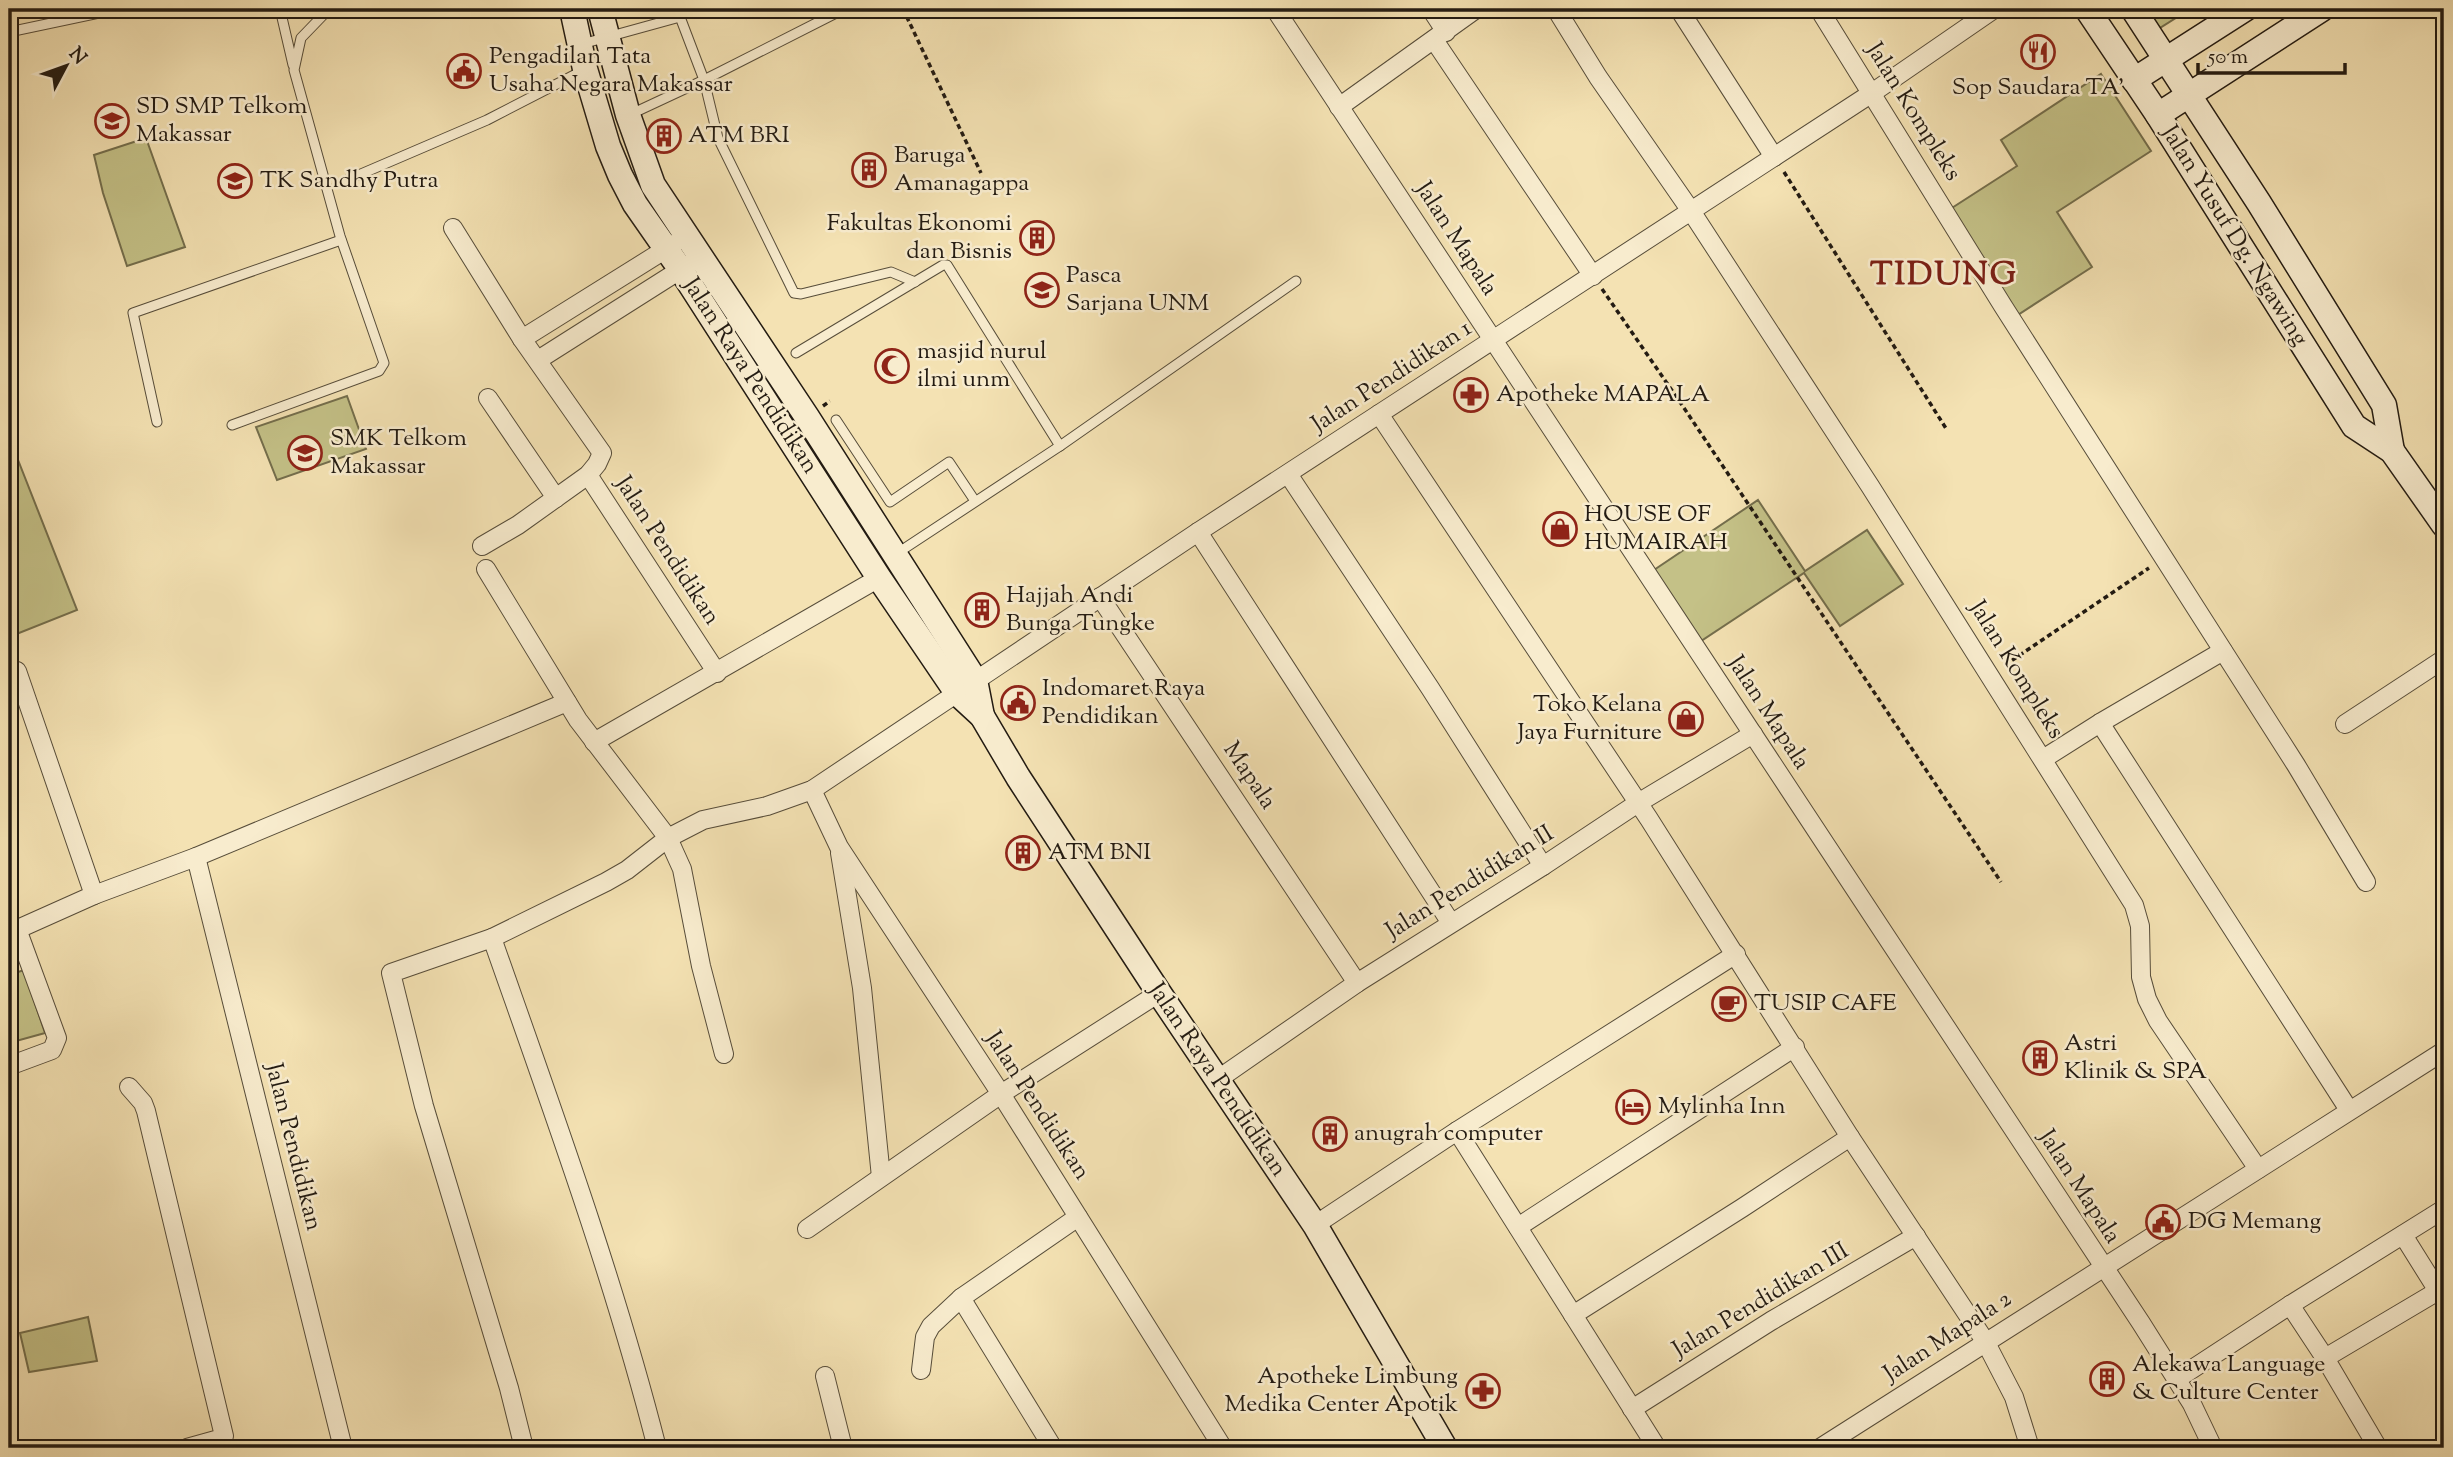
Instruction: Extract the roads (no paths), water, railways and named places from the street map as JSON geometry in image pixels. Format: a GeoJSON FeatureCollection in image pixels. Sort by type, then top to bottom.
{"type":"FeatureCollection","features":[{"type":"Feature","properties":{"kind":"street","name":"Jalan Raya Pendidikan"},"geometry":{"type":"LineString","coordinates":[[572,9],[585,69],[608,146],[620,175],[635,204],[677,243]]}},
{"type":"Feature","properties":{"kind":"street","name":"Jalan Raya Pendidikan"},"geometry":{"type":"LineString","coordinates":[[600,9],[628,115],[677,243],[879,578],[966,687]]}},
{"type":"Feature","properties":{"kind":"street","name":"Jalan Mapala"},"geometry":{"type":"LineString","coordinates":[[1275,9],[2177,1379],[2213,1448]]}},
{"type":"Feature","properties":{"kind":"street"},"geometry":{"type":"LineString","coordinates":[[1431,9],[1440,36],[1593,276]]}},
{"type":"Feature","properties":{"kind":"street"},"geometry":{"type":"LineString","coordinates":[[1339,107],[1476,9]]}},
{"type":"Feature","properties":{"kind":"street","name":"Jalan Kompleks"},"geometry":{"type":"LineString","coordinates":[[1556,9],[1598,77],[1691,211],[1991,674],[2134,905],[2140,926],[2141,977],[2147,999],[2158,1021],[2258,1169]]}},
{"type":"Feature","properties":{"kind":"street"},"geometry":{"type":"LineString","coordinates":[[1679,9],[1774,157]]}},
{"type":"Feature","properties":{"kind":"street","name":"Jalan Kompleks"},"geometry":{"type":"LineString","coordinates":[[1819,9],[2163,559],[2297,765],[2367,882]]}},
{"type":"Feature","properties":{"kind":"street","name":"Jalan Pendidikan 1"},"geometry":{"type":"LineString","coordinates":[[966,687],[1198,532],[1872,93],[1994,9]]}},
{"type":"Feature","properties":{"kind":"street","name":"Jalan Yusuf Dg. Ngawing"},"geometry":{"type":"LineString","coordinates":[[2087,9],[2158,115],[2354,426],[2392,451],[2444,526]]}},
{"type":"Feature","properties":{"kind":"street","name":"Jalan Yusuf Dg. Ngawing"},"geometry":{"type":"LineString","coordinates":[[2133,9],[2259,203],[2384,405],[2392,451]]}},
{"type":"Feature","properties":{"kind":"street"},"geometry":{"type":"LineString","coordinates":[[2134,80],[2245,9]]}},
{"type":"Feature","properties":{"kind":"street"},"geometry":{"type":"LineString","coordinates":[[2158,115],[2322,9]]}},
{"type":"Feature","properties":{"kind":"street"},"geometry":{"type":"LineString","coordinates":[[2227,223],[2259,203]]}},
{"type":"Feature","properties":{"kind":"street","name":"Jalan Pendidikan"},"geometry":{"type":"LineString","coordinates":[[453,228],[522,339],[601,453],[597,464],[588,475],[717,673]]}},
{"type":"Feature","properties":{"kind":"street"},"geometry":{"type":"LineString","coordinates":[[522,339],[677,243]]}},
{"type":"Feature","properties":{"kind":"street","name":"Jalan Raya Pendidikan"},"geometry":{"type":"LineString","coordinates":[[690,264],[867,491],[894,555],[1018,777],[1315,1225],[1445,1448]]}},
{"type":"Feature","properties":{"kind":"street"},"geometry":{"type":"LineString","coordinates":[[538,360],[690,264]]}},
{"type":"Feature","properties":{"kind":"street"},"geometry":{"type":"LineString","coordinates":[[488,398],[556,498]]}},
{"type":"Feature","properties":{"kind":"street"},"geometry":{"type":"LineString","coordinates":[[1379,414],[1638,803],[1850,1137],[1985,1341],[2014,1397],[2030,1448]]}},
{"type":"Feature","properties":{"kind":"street"},"geometry":{"type":"LineString","coordinates":[[1287,474],[1430,688],[1543,866]]}},
{"type":"Feature","properties":{"kind":"street"},"geometry":{"type":"LineString","coordinates":[[482,547],[588,475]]}},
{"type":"Feature","properties":{"kind":"street"},"geometry":{"type":"LineString","coordinates":[[1198,532],[1451,923]]}},
{"type":"Feature","properties":{"kind":"street"},"geometry":{"type":"LineString","coordinates":[[485,569],[594,742],[668,838],[685,881],[701,966],[724,1054]]}},
{"type":"Feature","properties":{"kind":"street"},"geometry":{"type":"LineString","coordinates":[[594,742],[879,578]]}},
{"type":"Feature","properties":{"kind":"street","name":"Mapala"},"geometry":{"type":"LineString","coordinates":[[1100,597],[1357,983]]}},
{"type":"Feature","properties":{"kind":"street"},"geometry":{"type":"LineString","coordinates":[[2043,759],[2223,651]]}},
{"type":"Feature","properties":{"kind":"street"},"geometry":{"type":"LineString","coordinates":[[2345,724],[2444,659]]}},
{"type":"Feature","properties":{"kind":"street"},"geometry":{"type":"LineString","coordinates":[[17,671],[94,895]]}},
{"type":"Feature","properties":{"kind":"street"},"geometry":{"type":"LineString","coordinates":[[524,1448],[509,1388],[424,1106],[391,973],[492,937],[606,882],[627,870],[668,838],[703,820],[767,806],[812,790],[966,687]]}},
{"type":"Feature","properties":{"kind":"street"},"geometry":{"type":"LineString","coordinates":[[9,1066],[52,1050],[57,1042],[13,931],[94,895],[196,857],[567,702]]}},
{"type":"Feature","properties":{"kind":"street"},"geometry":{"type":"LineString","coordinates":[[2100,723],[2349,1110]]}},
{"type":"Feature","properties":{"kind":"street","name":"Jalan Pendidikan II"},"geometry":{"type":"LineString","coordinates":[[1217,1080],[1357,983],[1638,803],[1753,734]]}},
{"type":"Feature","properties":{"kind":"street","name":"Jalan Pendidikan"},"geometry":{"type":"LineString","coordinates":[[812,790],[839,847],[1001,1094],[1223,1448]]}},
{"type":"Feature","properties":{"kind":"street"},"geometry":{"type":"LineString","coordinates":[[839,847],[862,988],[881,1177]]}},
{"type":"Feature","properties":{"kind":"street","name":"Jalan Pendidikan"},"geometry":{"type":"LineString","coordinates":[[196,857],[343,1448]]}},
{"type":"Feature","properties":{"kind":"street"},"geometry":{"type":"LineString","coordinates":[[492,937],[571,1164],[638,1372],[657,1448]]}},
{"type":"Feature","properties":{"kind":"street"},"geometry":{"type":"LineString","coordinates":[[1315,1225],[1457,1131],[1736,954]]}},
{"type":"Feature","properties":{"kind":"street"},"geometry":{"type":"LineString","coordinates":[[807,1229],[1001,1094],[1159,993]]}},
{"type":"Feature","properties":{"kind":"street"},"geometry":{"type":"LineString","coordinates":[[1518,1227],[1795,1047]]}},
{"type":"Feature","properties":{"kind":"street","name":"Jalan Mapala 2"},"geometry":{"type":"LineString","coordinates":[[1820,1448],[2444,1051]]}},
{"type":"Feature","properties":{"kind":"street"},"geometry":{"type":"LineString","coordinates":[[129,1087],[146,1111],[224,1436],[187,1448]]}},
{"type":"Feature","properties":{"kind":"street"},"geometry":{"type":"LineString","coordinates":[[1457,1131],[1657,1448]]}},
{"type":"Feature","properties":{"kind":"street"},"geometry":{"type":"LineString","coordinates":[[1573,1315],[1850,1137]]}},
{"type":"Feature","properties":{"kind":"street"},"geometry":{"type":"LineString","coordinates":[[2177,1379],[2444,1209]]}},
{"type":"Feature","properties":{"kind":"street"},"geometry":{"type":"LineString","coordinates":[[921,1370],[928,1331],[961,1298],[1078,1217]]}},
{"type":"Feature","properties":{"kind":"street"},"geometry":{"type":"LineString","coordinates":[[2326,1358],[2441,1295],[2403,1235]]}},
{"type":"Feature","properties":{"kind":"street","name":"Jalan Pendidikan III"},"geometry":{"type":"LineString","coordinates":[[1633,1409],[1771,1321],[1916,1236]]}},
{"type":"Feature","properties":{"kind":"street"},"geometry":{"type":"LineString","coordinates":[[961,1298],[1053,1448]]}},
{"type":"Feature","properties":{"kind":"street"},"geometry":{"type":"LineString","coordinates":[[2290,1305],[2326,1358],[2378,1448]]}},
{"type":"Feature","properties":{"kind":"street"},"geometry":{"type":"LineString","coordinates":[[825,1376],[844,1448]]}},
{"type":"Feature","properties":{"kind":"lane"},"geometry":{"type":"LineString","coordinates":[[9,32],[118,9]]}},
{"type":"Feature","properties":{"kind":"lane"},"geometry":{"type":"LineString","coordinates":[[232,425],[379,371],[384,363],[341,240],[280,9]]}},
{"type":"Feature","properties":{"kind":"lane"},"geometry":{"type":"LineString","coordinates":[[294,70],[301,38],[330,9]]}},
{"type":"Feature","properties":{"kind":"lane"},"geometry":{"type":"LineString","coordinates":[[628,115],[844,9]]}},
{"type":"Feature","properties":{"kind":"lane"},"geometry":{"type":"LineString","coordinates":[[580,44],[679,13],[704,80],[718,138],[794,293],[801,294],[891,272],[915,282]]}},
{"type":"Feature","properties":{"kind":"lane"},"geometry":{"type":"LineString","coordinates":[[348,180],[487,120],[585,69]]}},
{"type":"Feature","properties":{"kind":"lane"},"geometry":{"type":"LineString","coordinates":[[157,422],[133,313],[341,240]]}},
{"type":"Feature","properties":{"kind":"lane"},"geometry":{"type":"LineString","coordinates":[[796,353],[947,265],[1060,446]]}},
{"type":"Feature","properties":{"kind":"lane"},"geometry":{"type":"LineString","coordinates":[[894,555],[1060,446],[1296,281]]}},
{"type":"Feature","properties":{"kind":"lane"},"geometry":{"type":"LineString","coordinates":[[836,420],[867,491],[890,502],[949,462],[975,502]]}},
{"type":"Feature","properties":{"kind":"place","name":"Sop Saudara TA'"},"geometry":{"type":"Point","coordinates":[2038,52]}},
{"type":"Feature","properties":{"kind":"place","name":"Pengadilan Tata Usaha Negara Makassar"},"geometry":{"type":"Point","coordinates":[464,71]}},
{"type":"Feature","properties":{"kind":"place","name":"SD SMP Telkom Makassar"},"geometry":{"type":"Point","coordinates":[112,121]}},
{"type":"Feature","properties":{"kind":"place","name":"ATM BRI"},"geometry":{"type":"Point","coordinates":[664,136]}},
{"type":"Feature","properties":{"kind":"place","name":"Baruga Amanagappa"},"geometry":{"type":"Point","coordinates":[869,170]}},
{"type":"Feature","properties":{"kind":"place","name":"TK Sandhy Putra"},"geometry":{"type":"Point","coordinates":[235,181]}},
{"type":"Feature","properties":{"kind":"place","name":"Fakultas Ekonomi dan Bisnis"},"geometry":{"type":"Point","coordinates":[1037,238]}},
{"type":"Feature","properties":{"kind":"place","name":"Pasca Sarjana UNM"},"geometry":{"type":"Point","coordinates":[1042,290]}},
{"type":"Feature","properties":{"kind":"place","name":"masjid nurul ilmi unm"},"geometry":{"type":"Point","coordinates":[892,366]}},
{"type":"Feature","properties":{"kind":"place","name":"Apotheke MAPALA"},"geometry":{"type":"Point","coordinates":[1471,395]}},
{"type":"Feature","properties":{"kind":"place","name":"SMK Telkom Makassar"},"geometry":{"type":"Point","coordinates":[305,453]}},
{"type":"Feature","properties":{"kind":"place","name":"HOUSE OF HUMAIRAH"},"geometry":{"type":"Point","coordinates":[1560,529]}},
{"type":"Feature","properties":{"kind":"place","name":"Hajjah Andi Bunga Tungke"},"geometry":{"type":"Point","coordinates":[982,610]}},
{"type":"Feature","properties":{"kind":"place","name":"Indomaret Raya Pendidikan"},"geometry":{"type":"Point","coordinates":[1018,703]}},
{"type":"Feature","properties":{"kind":"place","name":"Toko Kelana Jaya Furniture"},"geometry":{"type":"Point","coordinates":[1686,719]}},
{"type":"Feature","properties":{"kind":"place","name":"ATM BNI"},"geometry":{"type":"Point","coordinates":[1023,853]}},
{"type":"Feature","properties":{"kind":"place","name":"TUSIP CAFE"},"geometry":{"type":"Point","coordinates":[1729,1004]}},
{"type":"Feature","properties":{"kind":"place","name":"Astri Klinik & SPA"},"geometry":{"type":"Point","coordinates":[2040,1058]}},
{"type":"Feature","properties":{"kind":"place","name":"Mylinha Inn"},"geometry":{"type":"Point","coordinates":[1633,1107]}},
{"type":"Feature","properties":{"kind":"place","name":"anugrah computer"},"geometry":{"type":"Point","coordinates":[1330,1134]}},
{"type":"Feature","properties":{"kind":"place","name":"DG Memang"},"geometry":{"type":"Point","coordinates":[2163,1222]}},
{"type":"Feature","properties":{"kind":"place","name":"Alekawa Language & Culture Center"},"geometry":{"type":"Point","coordinates":[2107,1379]}},
{"type":"Feature","properties":{"kind":"place","name":"Apotheke Limbung Medika Center Apotik"},"geometry":{"type":"Point","coordinates":[1483,1391]}},
{"type":"Feature","properties":{"kind":"district","name":"TIDUNG"},"geometry":{"type":"Point","coordinates":[1944,276]}}]}
